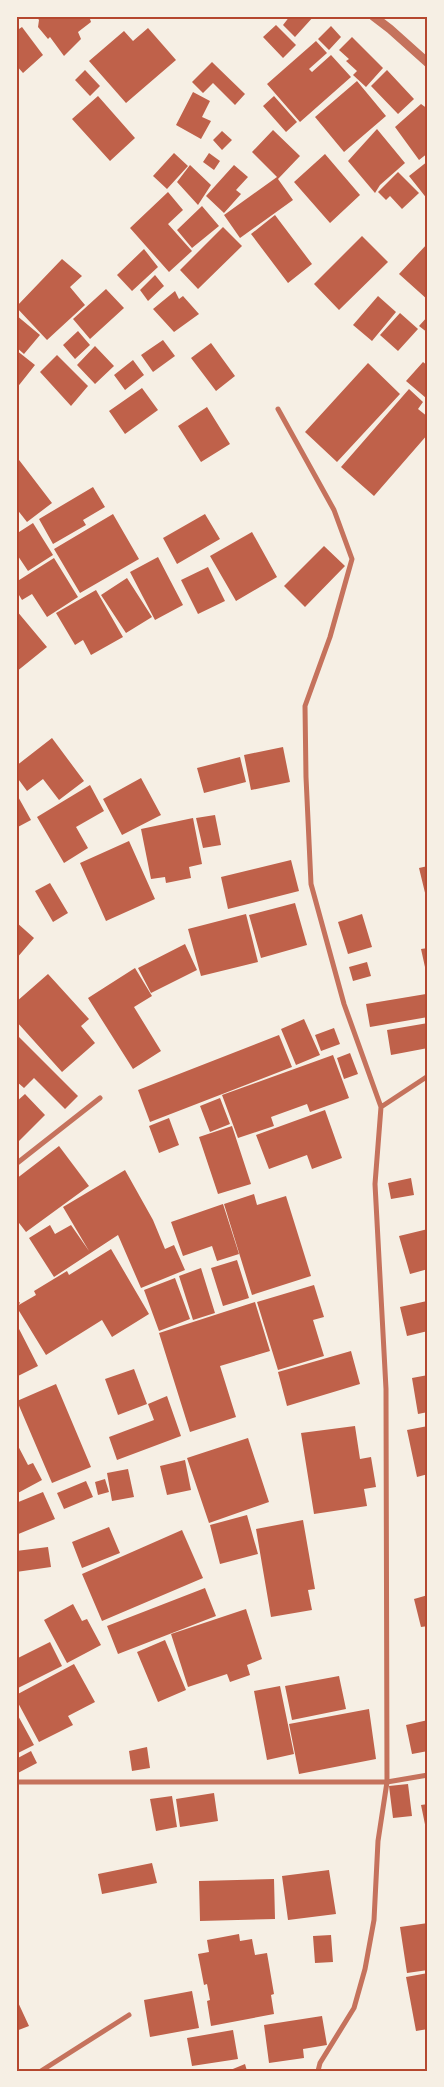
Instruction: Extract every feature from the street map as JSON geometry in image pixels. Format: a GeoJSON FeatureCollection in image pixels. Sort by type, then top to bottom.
{"type":"FeatureCollection","features":[{"type":"Feature","properties":{"kind":"street"},"geometry":{"type":"LineString","coordinates":[[374,16],[428,63]]}},
{"type":"Feature","properties":{"kind":"street"},"geometry":{"type":"LineString","coordinates":[[278,409],[334,510],[352,559],[330,637],[305,706],[311,884],[344,1004],[381,1107],[375,1184],[386,1389],[387,1782],[378,1841],[374,1920],[365,1968],[354,2008],[320,2063],[318,2071]]}},
{"type":"Feature","properties":{"kind":"street"},"geometry":{"type":"LineString","coordinates":[[381,1107],[428,1076]]}},
{"type":"Feature","properties":{"kind":"street"},"geometry":{"type":"LineString","coordinates":[[16,1164],[100,1098]]}},
{"type":"Feature","properties":{"kind":"street"},"geometry":{"type":"LineString","coordinates":[[16,1782],[387,1782],[428,1775]]}},
{"type":"Feature","properties":{"kind":"street"},"geometry":{"type":"LineString","coordinates":[[41,2071],[129,2015]]}},
{"type":"Feature","properties":{"kind":"building"},"geometry":{"type":"Polygon","coordinates":[[[36,16],[93,16],[90,19],[91,22],[78,32],[81,39],[64,56],[50,37],[48,39],[38,27],[39,20],[36,16]]]}},
{"type":"Feature","properties":{"kind":"building"},"geometry":{"type":"Polygon","coordinates":[[[290,16],[314,16],[295,37],[283,25],[290,16]]]}},
{"type":"Feature","properties":{"kind":"building"},"geometry":{"type":"Polygon","coordinates":[[[276,25],[296,45],[283,58],[263,37],[276,25]]]}},
{"type":"Feature","properties":{"kind":"building"},"geometry":{"type":"Polygon","coordinates":[[[331,26],[341,37],[329,50],[318,39],[331,26]]]}},
{"type":"Feature","properties":{"kind":"building"},"geometry":{"type":"Polygon","coordinates":[[[22,27],[43,55],[23,73],[16,65],[16,31],[22,27]]]}},
{"type":"Feature","properties":{"kind":"building"},"geometry":{"type":"Polygon","coordinates":[[[148,28],[176,60],[126,103],[89,61],[124,31],[133,41],[148,28]]]}},
{"type":"Feature","properties":{"kind":"building"},"geometry":{"type":"Polygon","coordinates":[[[352,37],[383,68],[366,87],[353,75],[357,71],[346,61],[349,59],[339,50],[352,37]]]}},
{"type":"Feature","properties":{"kind":"building"},"geometry":{"type":"Polygon","coordinates":[[[316,41],[327,53],[309,69],[312,72],[331,55],[351,77],[300,122],[267,84],[316,41]]]}},
{"type":"Feature","properties":{"kind":"building"},"geometry":{"type":"Polygon","coordinates":[[[212,62],[245,94],[235,105],[213,83],[203,93],[192,82],[212,62]]]}},
{"type":"Feature","properties":{"kind":"building"},"geometry":{"type":"Polygon","coordinates":[[[85,70],[100,86],[90,96],[75,80],[85,70]]]}},
{"type":"Feature","properties":{"kind":"building"},"geometry":{"type":"Polygon","coordinates":[[[387,70],[414,99],[398,114],[371,86],[387,70]]]}},
{"type":"Feature","properties":{"kind":"building"},"geometry":{"type":"Polygon","coordinates":[[[357,81],[386,116],[344,152],[315,117],[357,81]]]}},
{"type":"Feature","properties":{"kind":"building"},"geometry":{"type":"Polygon","coordinates":[[[193,92],[210,101],[202,117],[211,121],[201,139],[176,125],[193,92]]]}},
{"type":"Feature","properties":{"kind":"building"},"geometry":{"type":"Polygon","coordinates":[[[98,96],[135,138],[110,161],[72,119],[98,96]]]}},
{"type":"Feature","properties":{"kind":"building"},"geometry":{"type":"Polygon","coordinates":[[[274,96],[297,122],[286,132],[263,106],[274,96]]]}},
{"type":"Feature","properties":{"kind":"building"},"geometry":{"type":"Polygon","coordinates":[[[421,104],[428,109],[428,153],[419,160],[395,127],[421,104]]]}},
{"type":"Feature","properties":{"kind":"building"},"geometry":{"type":"Polygon","coordinates":[[[377,129],[405,163],[380,185],[375,193],[348,161],[377,129]]]}},
{"type":"Feature","properties":{"kind":"building"},"geometry":{"type":"Polygon","coordinates":[[[273,130],[300,156],[278,179],[293,200],[240,238],[224,215],[277,177],[252,152],[273,130]]]}},
{"type":"Feature","properties":{"kind":"building"},"geometry":{"type":"Polygon","coordinates":[[[222,131],[232,140],[222,150],[213,140],[222,131]]]}},
{"type":"Feature","properties":{"kind":"building"},"geometry":{"type":"Polygon","coordinates":[[[174,153],[188,166],[167,189],[153,176],[174,153]]]}},
{"type":"Feature","properties":{"kind":"building"},"geometry":{"type":"Polygon","coordinates":[[[209,153],[220,161],[214,170],[203,162],[209,153]]]}},
{"type":"Feature","properties":{"kind":"building"},"geometry":{"type":"Polygon","coordinates":[[[325,154],[360,195],[330,223],[294,182],[325,154]]]}},
{"type":"Feature","properties":{"kind":"building"},"geometry":{"type":"Polygon","coordinates":[[[428,161],[428,200],[409,176],[428,161]]]}},
{"type":"Feature","properties":{"kind":"building"},"geometry":{"type":"Polygon","coordinates":[[[190,165],[211,185],[198,205],[177,182],[190,165]]]}},
{"type":"Feature","properties":{"kind":"building"},"geometry":{"type":"Polygon","coordinates":[[[234,165],[248,177],[236,190],[241,194],[224,213],[206,196],[234,165]]]}},
{"type":"Feature","properties":{"kind":"building"},"geometry":{"type":"Polygon","coordinates":[[[398,172],[419,193],[402,209],[390,196],[386,200],[378,192],[398,172]]]}},
{"type":"Feature","properties":{"kind":"building"},"geometry":{"type":"Polygon","coordinates":[[[168,192],[183,210],[168,224],[192,251],[169,272],[130,228],[168,192]]]}},
{"type":"Feature","properties":{"kind":"building"},"geometry":{"type":"Polygon","coordinates":[[[202,206],[219,226],[192,248],[177,230],[202,206]]]}},
{"type":"Feature","properties":{"kind":"building"},"geometry":{"type":"Polygon","coordinates":[[[275,215],[312,264],[288,283],[251,234],[275,215]]]}},
{"type":"Feature","properties":{"kind":"building"},"geometry":{"type":"Polygon","coordinates":[[[223,227],[242,246],[198,289],[180,270],[223,227]]]}},
{"type":"Feature","properties":{"kind":"building"},"geometry":{"type":"Polygon","coordinates":[[[362,236],[388,262],[339,310],[314,284],[362,236]]]}},
{"type":"Feature","properties":{"kind":"building"},"geometry":{"type":"Polygon","coordinates":[[[428,243],[428,300],[399,274],[428,243]]]}},
{"type":"Feature","properties":{"kind":"building"},"geometry":{"type":"Polygon","coordinates":[[[144,249],[158,267],[132,291],[117,275],[144,249]]]}},
{"type":"Feature","properties":{"kind":"building"},"geometry":{"type":"Polygon","coordinates":[[[62,259],[82,276],[70,287],[85,305],[47,340],[16,307],[62,259]]]}},
{"type":"Feature","properties":{"kind":"building"},"geometry":{"type":"Polygon","coordinates":[[[155,275],[164,286],[148,301],[140,290],[155,275]]]}},
{"type":"Feature","properties":{"kind":"building"},"geometry":{"type":"Polygon","coordinates":[[[106,289],[124,308],[90,339],[73,319],[106,289]]]}},
{"type":"Feature","properties":{"kind":"building"},"geometry":{"type":"Polygon","coordinates":[[[175,291],[179,299],[183,296],[199,314],[174,332],[153,309],[175,291]]]}},
{"type":"Feature","properties":{"kind":"building"},"geometry":{"type":"Polygon","coordinates":[[[378,296],[396,312],[372,341],[353,325],[378,296]]]}},
{"type":"Feature","properties":{"kind":"building"},"geometry":{"type":"Polygon","coordinates":[[[400,313],[418,329],[398,351],[380,335],[400,313]]]}},
{"type":"Feature","properties":{"kind":"building"},"geometry":{"type":"Polygon","coordinates":[[[16,315],[40,335],[24,354],[16,347],[16,315]]]}},
{"type":"Feature","properties":{"kind":"building"},"geometry":{"type":"Polygon","coordinates":[[[428,316],[428,333],[419,326],[428,316]]]}},
{"type":"Feature","properties":{"kind":"building"},"geometry":{"type":"Polygon","coordinates":[[[78,331],[90,345],[75,359],[63,345],[78,331]]]}},
{"type":"Feature","properties":{"kind":"building"},"geometry":{"type":"Polygon","coordinates":[[[163,340],[175,356],[153,372],[141,355],[163,340]]]}},
{"type":"Feature","properties":{"kind":"building"},"geometry":{"type":"Polygon","coordinates":[[[211,343],[235,376],[216,391],[191,358],[211,343]]]}},
{"type":"Feature","properties":{"kind":"building"},"geometry":{"type":"Polygon","coordinates":[[[95,346],[114,366],[95,384],[77,365],[95,346]]]}},
{"type":"Feature","properties":{"kind":"building"},"geometry":{"type":"Polygon","coordinates":[[[16,350],[35,365],[16,389],[16,350]]]}},
{"type":"Feature","properties":{"kind":"building"},"geometry":{"type":"Polygon","coordinates":[[[57,355],[88,386],[71,406],[40,372],[57,355]]]}},
{"type":"Feature","properties":{"kind":"building"},"geometry":{"type":"Polygon","coordinates":[[[133,360],[144,375],[125,390],[114,375],[133,360]]]}},
{"type":"Feature","properties":{"kind":"building"},"geometry":{"type":"Polygon","coordinates":[[[423,362],[428,366],[428,395],[426,398],[406,381],[423,362]]]}},
{"type":"Feature","properties":{"kind":"building"},"geometry":{"type":"Polygon","coordinates":[[[368,363],[400,394],[337,462],[305,432],[368,363]]]}},
{"type":"Feature","properties":{"kind":"building"},"geometry":{"type":"Polygon","coordinates":[[[142,388],[158,410],[125,434],[109,411],[142,388]]]}},
{"type":"Feature","properties":{"kind":"building"},"geometry":{"type":"Polygon","coordinates":[[[409,389],[423,402],[418,409],[428,417],[428,434],[374,496],[341,467],[409,389]]]}},
{"type":"Feature","properties":{"kind":"building"},"geometry":{"type":"Polygon","coordinates":[[[207,407],[230,444],[201,462],[178,426],[207,407]]]}},
{"type":"Feature","properties":{"kind":"building"},"geometry":{"type":"Polygon","coordinates":[[[16,456],[52,503],[27,522],[16,508],[16,456]]]}},
{"type":"Feature","properties":{"kind":"building"},"geometry":{"type":"Polygon","coordinates":[[[93,487],[105,507],[83,520],[86,525],[53,544],[39,519],[93,487]]]}},
{"type":"Feature","properties":{"kind":"building"},"geometry":{"type":"Polygon","coordinates":[[[113,514],[139,559],[80,593],[54,549],[113,514]]]}},
{"type":"Feature","properties":{"kind":"building"},"geometry":{"type":"Polygon","coordinates":[[[205,514],[220,539],[177,564],[163,538],[205,514]]]}},
{"type":"Feature","properties":{"kind":"building"},"geometry":{"type":"Polygon","coordinates":[[[33,523],[53,555],[28,571],[16,553],[16,534],[33,523]]]}},
{"type":"Feature","properties":{"kind":"building"},"geometry":{"type":"Polygon","coordinates":[[[252,532],[277,577],[236,601],[210,556],[252,532]]]}},
{"type":"Feature","properties":{"kind":"building"},"geometry":{"type":"Polygon","coordinates":[[[324,546],[345,566],[305,607],[284,586],[324,546]]]}},
{"type":"Feature","properties":{"kind":"building"},"geometry":{"type":"Polygon","coordinates":[[[158,557],[183,605],[155,620],[130,572],[158,557]]]}},
{"type":"Feature","properties":{"kind":"building"},"geometry":{"type":"Polygon","coordinates":[[[54,558],[78,597],[47,617],[32,594],[22,600],[16,590],[16,582],[54,558]]]}},
{"type":"Feature","properties":{"kind":"building"},"geometry":{"type":"Polygon","coordinates":[[[208,567],[225,601],[198,614],[181,580],[208,567]]]}},
{"type":"Feature","properties":{"kind":"building"},"geometry":{"type":"Polygon","coordinates":[[[127,578],[152,617],[126,633],[101,595],[127,578]]]}},
{"type":"Feature","properties":{"kind":"building"},"geometry":{"type":"Polygon","coordinates":[[[96,590],[123,637],[91,655],[83,640],[75,645],[56,613],[96,590]]]}},
{"type":"Feature","properties":{"kind":"building"},"geometry":{"type":"Polygon","coordinates":[[[16,610],[47,647],[16,672],[16,610]]]}},
{"type":"Feature","properties":{"kind":"building"},"geometry":{"type":"Polygon","coordinates":[[[52,738],[84,781],[59,800],[43,779],[27,791],[16,776],[16,766],[52,738]]]}},
{"type":"Feature","properties":{"kind":"building"},"geometry":{"type":"Polygon","coordinates":[[[283,747],[290,782],[251,790],[244,755],[283,747]]]}},
{"type":"Feature","properties":{"kind":"building"},"geometry":{"type":"Polygon","coordinates":[[[240,757],[246,782],[204,793],[197,768],[240,757]]]}},
{"type":"Feature","properties":{"kind":"building"},"geometry":{"type":"Polygon","coordinates":[[[141,778],[161,815],[122,835],[103,799],[141,778]]]}},
{"type":"Feature","properties":{"kind":"building"},"geometry":{"type":"Polygon","coordinates":[[[90,785],[104,811],[76,827],[88,848],[64,863],[37,817],[90,785]]]}},
{"type":"Feature","properties":{"kind":"building"},"geometry":{"type":"Polygon","coordinates":[[[16,793],[31,820],[16,828],[16,793]]]}},
{"type":"Feature","properties":{"kind":"building"},"geometry":{"type":"Polygon","coordinates":[[[215,815],[221,845],[203,848],[196,818],[215,815]]]}},
{"type":"Feature","properties":{"kind":"building"},"geometry":{"type":"Polygon","coordinates":[[[193,818],[202,864],[189,867],[191,878],[166,883],[165,877],[151,879],[141,829],[193,818]]]}},
{"type":"Feature","properties":{"kind":"building"},"geometry":{"type":"Polygon","coordinates":[[[129,841],[155,899],[106,921],[80,863],[129,841]]]}},
{"type":"Feature","properties":{"kind":"building"},"geometry":{"type":"Polygon","coordinates":[[[291,860],[299,891],[228,909],[221,877],[291,860]]]}},
{"type":"Feature","properties":{"kind":"building"},"geometry":{"type":"Polygon","coordinates":[[[428,866],[428,901],[427,901],[419,868],[428,866]]]}},
{"type":"Feature","properties":{"kind":"building"},"geometry":{"type":"Polygon","coordinates":[[[50,883],[68,913],[53,922],[35,891],[50,883]]]}},
{"type":"Feature","properties":{"kind":"building"},"geometry":{"type":"Polygon","coordinates":[[[295,903],[307,945],[261,958],[249,915],[295,903]]]}},
{"type":"Feature","properties":{"kind":"building"},"geometry":{"type":"Polygon","coordinates":[[[246,914],[258,962],[201,976],[188,929],[246,914]]]}},
{"type":"Feature","properties":{"kind":"building"},"geometry":{"type":"Polygon","coordinates":[[[362,914],[372,947],[348,954],[338,922],[362,914]]]}},
{"type":"Feature","properties":{"kind":"building"},"geometry":{"type":"Polygon","coordinates":[[[16,922],[34,938],[16,959],[16,922]]]}},
{"type":"Feature","properties":{"kind":"building"},"geometry":{"type":"Polygon","coordinates":[[[185,944],[197,970],[151,993],[138,968],[185,944]]]}},
{"type":"Feature","properties":{"kind":"building"},"geometry":{"type":"Polygon","coordinates":[[[428,948],[428,976],[427,976],[421,949],[428,948]]]}},
{"type":"Feature","properties":{"kind":"building"},"geometry":{"type":"Polygon","coordinates":[[[367,962],[371,976],[353,981],[349,967],[367,962]]]}},
{"type":"Feature","properties":{"kind":"building"},"geometry":{"type":"Polygon","coordinates":[[[135,968],[152,996],[134,1007],[161,1051],[133,1069],[88,998],[135,968]]]}},
{"type":"Feature","properties":{"kind":"building"},"geometry":{"type":"Polygon","coordinates":[[[48,974],[89,1019],[81,1026],[95,1043],[62,1072],[16,1021],[16,1002],[48,974]]]}},
{"type":"Feature","properties":{"kind":"building"},"geometry":{"type":"Polygon","coordinates":[[[426,994],[428,1017],[370,1027],[366,1004],[426,994]]]}},
{"type":"Feature","properties":{"kind":"building"},"geometry":{"type":"Polygon","coordinates":[[[304,1019],[320,1055],[296,1065],[281,1029],[304,1019]]]}},
{"type":"Feature","properties":{"kind":"building"},"geometry":{"type":"Polygon","coordinates":[[[428,1023],[428,1048],[391,1055],[387,1030],[428,1023]]]}},
{"type":"Feature","properties":{"kind":"building"},"geometry":{"type":"Polygon","coordinates":[[[334,1028],[340,1044],[321,1051],[315,1035],[334,1028]]]}},
{"type":"Feature","properties":{"kind":"building"},"geometry":{"type":"Polygon","coordinates":[[[16,1034],[78,1096],[65,1109],[34,1078],[24,1088],[16,1081],[16,1034]]]}},
{"type":"Feature","properties":{"kind":"building"},"geometry":{"type":"Polygon","coordinates":[[[279,1035],[292,1067],[150,1122],[138,1090],[279,1035]]]}},
{"type":"Feature","properties":{"kind":"building"},"geometry":{"type":"Polygon","coordinates":[[[350,1053],[358,1074],[344,1079],[337,1058],[350,1053]]]}},
{"type":"Feature","properties":{"kind":"building"},"geometry":{"type":"Polygon","coordinates":[[[333,1055],[349,1098],[310,1112],[307,1104],[271,1117],[274,1126],[238,1138],[222,1095],[333,1055]]]}},
{"type":"Feature","properties":{"kind":"building"},"geometry":{"type":"Polygon","coordinates":[[[25,1094],[45,1115],[16,1144],[16,1102],[25,1094]]]}},
{"type":"Feature","properties":{"kind":"building"},"geometry":{"type":"Polygon","coordinates":[[[220,1098],[230,1124],[210,1132],[200,1106],[220,1098]]]}},
{"type":"Feature","properties":{"kind":"building"},"geometry":{"type":"Polygon","coordinates":[[[325,1110],[342,1158],[312,1169],[307,1155],[269,1169],[256,1135],[325,1110]]]}},
{"type":"Feature","properties":{"kind":"building"},"geometry":{"type":"Polygon","coordinates":[[[169,1118],[179,1145],[159,1153],[149,1126],[169,1118]]]}},
{"type":"Feature","properties":{"kind":"building"},"geometry":{"type":"Polygon","coordinates":[[[232,1126],[251,1184],[218,1194],[199,1137],[232,1126]]]}},
{"type":"Feature","properties":{"kind":"building"},"geometry":{"type":"Polygon","coordinates":[[[59,1146],[89,1186],[26,1232],[16,1219],[16,1179],[59,1146]]]}},
{"type":"Feature","properties":{"kind":"building"},"geometry":{"type":"Polygon","coordinates":[[[125,1170],[153,1220],[165,1249],[174,1245],[185,1270],[141,1288],[118,1235],[54,1277],[29,1238],[50,1225],[55,1234],[71,1225],[89,1251],[63,1207],[125,1170]]]}},
{"type":"Feature","properties":{"kind":"building"},"geometry":{"type":"Polygon","coordinates":[[[411,1178],[414,1195],[391,1199],[388,1183],[411,1178]]]}},
{"type":"Feature","properties":{"kind":"building"},"geometry":{"type":"Polygon","coordinates":[[[254,1194],[257,1205],[286,1196],[311,1276],[252,1295],[224,1204],[254,1194]]]}},
{"type":"Feature","properties":{"kind":"building"},"geometry":{"type":"Polygon","coordinates":[[[223,1204],[239,1254],[217,1261],[212,1246],[183,1256],[171,1222],[223,1204]]]}},
{"type":"Feature","properties":{"kind":"building"},"geometry":{"type":"Polygon","coordinates":[[[428,1229],[428,1269],[410,1274],[399,1236],[428,1229]]]}},
{"type":"Feature","properties":{"kind":"building"},"geometry":{"type":"Polygon","coordinates":[[[111,1249],[149,1314],[112,1337],[102,1320],[46,1355],[16,1306],[16,1298],[20,1303],[17,1306],[36,1295],[34,1291],[67,1271],[69,1275],[111,1249]]]}},
{"type":"Feature","properties":{"kind":"building"},"geometry":{"type":"Polygon","coordinates":[[[237,1260],[249,1298],[223,1306],[211,1268],[237,1260]]]}},
{"type":"Feature","properties":{"kind":"building"},"geometry":{"type":"Polygon","coordinates":[[[201,1268],[215,1313],[193,1320],[179,1276],[201,1268]]]}},
{"type":"Feature","properties":{"kind":"building"},"geometry":{"type":"Polygon","coordinates":[[[175,1278],[190,1319],[159,1331],[144,1290],[175,1278]]]}},
{"type":"Feature","properties":{"kind":"building"},"geometry":{"type":"Polygon","coordinates":[[[314,1285],[324,1317],[313,1320],[324,1356],[278,1370],[257,1302],[314,1285]]]}},
{"type":"Feature","properties":{"kind":"building"},"geometry":{"type":"Polygon","coordinates":[[[427,1301],[428,1331],[407,1336],[400,1307],[427,1301]]]}},
{"type":"Feature","properties":{"kind":"building"},"geometry":{"type":"Polygon","coordinates":[[[255,1302],[270,1351],[220,1366],[236,1417],[190,1432],[159,1333],[255,1302]]]}},
{"type":"Feature","properties":{"kind":"building"},"geometry":{"type":"Polygon","coordinates":[[[16,1323],[38,1366],[16,1377],[16,1323]]]}},
{"type":"Feature","properties":{"kind":"building"},"geometry":{"type":"Polygon","coordinates":[[[351,1351],[360,1384],[287,1406],[278,1372],[351,1351]]]}},
{"type":"Feature","properties":{"kind":"building"},"geometry":{"type":"Polygon","coordinates":[[[134,1369],[147,1404],[118,1415],[105,1379],[134,1369]]]}},
{"type":"Feature","properties":{"kind":"building"},"geometry":{"type":"Polygon","coordinates":[[[428,1375],[428,1412],[418,1414],[412,1378],[428,1375]]]}},
{"type":"Feature","properties":{"kind":"building"},"geometry":{"type":"Polygon","coordinates":[[[56,1384],[91,1467],[52,1483],[17,1401],[56,1384]]]}},
{"type":"Feature","properties":{"kind":"building"},"geometry":{"type":"Polygon","coordinates":[[[167,1396],[181,1436],[117,1460],[109,1437],[154,1420],[148,1404],[167,1396]]]}},
{"type":"Feature","properties":{"kind":"building"},"geometry":{"type":"Polygon","coordinates":[[[355,1426],[360,1459],[371,1457],[376,1487],[364,1489],[367,1506],[314,1514],[301,1433],[355,1426]]]}},
{"type":"Feature","properties":{"kind":"building"},"geometry":{"type":"Polygon","coordinates":[[[428,1426],[428,1474],[417,1477],[407,1430],[428,1426]]]}},
{"type":"Feature","properties":{"kind":"building"},"geometry":{"type":"Polygon","coordinates":[[[248,1438],[269,1502],[209,1523],[187,1458],[248,1438]]]}},
{"type":"Feature","properties":{"kind":"building"},"geometry":{"type":"Polygon","coordinates":[[[16,1442],[28,1465],[33,1463],[42,1480],[16,1494],[16,1442]]]}},
{"type":"Feature","properties":{"kind":"building"},"geometry":{"type":"Polygon","coordinates":[[[185,1460],[191,1490],[167,1495],[160,1466],[185,1460]]]}},
{"type":"Feature","properties":{"kind":"building"},"geometry":{"type":"Polygon","coordinates":[[[128,1469],[134,1497],[112,1501],[107,1473],[128,1469]]]}},
{"type":"Feature","properties":{"kind":"building"},"geometry":{"type":"Polygon","coordinates":[[[105,1479],[109,1492],[98,1495],[95,1482],[105,1479]]]}},
{"type":"Feature","properties":{"kind":"building"},"geometry":{"type":"Polygon","coordinates":[[[86,1481],[93,1497],[64,1509],[57,1493],[86,1481]]]}},
{"type":"Feature","properties":{"kind":"building"},"geometry":{"type":"Polygon","coordinates":[[[43,1492],[55,1519],[16,1535],[16,1503],[43,1492]]]}},
{"type":"Feature","properties":{"kind":"building"},"geometry":{"type":"Polygon","coordinates":[[[247,1515],[258,1554],[220,1564],[210,1525],[247,1515]]]}},
{"type":"Feature","properties":{"kind":"building"},"geometry":{"type":"Polygon","coordinates":[[[303,1520],[315,1589],[308,1590],[312,1610],[271,1617],[256,1529],[303,1520]]]}},
{"type":"Feature","properties":{"kind":"building"},"geometry":{"type":"Polygon","coordinates":[[[109,1527],[120,1553],[82,1568],[72,1542],[109,1527]]]}},
{"type":"Feature","properties":{"kind":"building"},"geometry":{"type":"Polygon","coordinates":[[[182,1530],[203,1578],[102,1621],[82,1574],[182,1530]]]}},
{"type":"Feature","properties":{"kind":"building"},"geometry":{"type":"Polygon","coordinates":[[[48,1547],[51,1567],[16,1572],[16,1551],[48,1547]]]}},
{"type":"Feature","properties":{"kind":"building"},"geometry":{"type":"Polygon","coordinates":[[[205,1588],[216,1616],[118,1654],[107,1626],[205,1588]]]}},
{"type":"Feature","properties":{"kind":"building"},"geometry":{"type":"Polygon","coordinates":[[[428,1595],[428,1626],[421,1627],[414,1599],[428,1595]]]}},
{"type":"Feature","properties":{"kind":"building"},"geometry":{"type":"Polygon","coordinates":[[[73,1604],[82,1621],[87,1619],[101,1645],[67,1663],[44,1620],[73,1604]]]}},
{"type":"Feature","properties":{"kind":"building"},"geometry":{"type":"Polygon","coordinates":[[[246,1609],[262,1659],[247,1665],[250,1675],[230,1682],[227,1674],[188,1687],[171,1634],[246,1609]]]}},
{"type":"Feature","properties":{"kind":"building"},"geometry":{"type":"Polygon","coordinates":[[[165,1640],[186,1690],[158,1702],[137,1652],[165,1640]]]}},
{"type":"Feature","properties":{"kind":"building"},"geometry":{"type":"Polygon","coordinates":[[[50,1642],[62,1666],[18,1688],[16,1685],[16,1659],[50,1642]]]}},
{"type":"Feature","properties":{"kind":"building"},"geometry":{"type":"Polygon","coordinates":[[[74,1664],[95,1702],[68,1716],[73,1725],[39,1742],[16,1699],[16,1695],[74,1664]]]}},
{"type":"Feature","properties":{"kind":"building"},"geometry":{"type":"Polygon","coordinates":[[[339,1676],[346,1709],[292,1720],[285,1686],[339,1676]]]}},
{"type":"Feature","properties":{"kind":"building"},"geometry":{"type":"Polygon","coordinates":[[[280,1686],[294,1754],[267,1760],[254,1691],[280,1686]]]}},
{"type":"Feature","properties":{"kind":"building"},"geometry":{"type":"Polygon","coordinates":[[[369,1709],[376,1759],[299,1774],[289,1724],[369,1709]]]}},
{"type":"Feature","properties":{"kind":"building"},"geometry":{"type":"Polygon","coordinates":[[[16,1712],[34,1745],[16,1754],[16,1712]]]}},
{"type":"Feature","properties":{"kind":"building"},"geometry":{"type":"Polygon","coordinates":[[[428,1720],[428,1751],[412,1754],[406,1725],[428,1720]]]}},
{"type":"Feature","properties":{"kind":"building"},"geometry":{"type":"Polygon","coordinates":[[[147,1747],[150,1768],[132,1771],[129,1751],[147,1747]]]}},
{"type":"Feature","properties":{"kind":"building"},"geometry":{"type":"Polygon","coordinates":[[[31,1751],[37,1763],[16,1774],[16,1759],[31,1751]]]}},
{"type":"Feature","properties":{"kind":"building"},"geometry":{"type":"Polygon","coordinates":[[[408,1784],[412,1816],[393,1818],[389,1786],[408,1784]]]}},
{"type":"Feature","properties":{"kind":"building"},"geometry":{"type":"Polygon","coordinates":[[[214,1793],[218,1821],[180,1827],[176,1799],[214,1793]]]}},
{"type":"Feature","properties":{"kind":"building"},"geometry":{"type":"Polygon","coordinates":[[[172,1796],[177,1827],[156,1831],[150,1799],[172,1796]]]}},
{"type":"Feature","properties":{"kind":"building"},"geometry":{"type":"Polygon","coordinates":[[[428,1804],[428,1834],[427,1834],[421,1805],[428,1804]]]}},
{"type":"Feature","properties":{"kind":"building"},"geometry":{"type":"Polygon","coordinates":[[[152,1863],[157,1883],[102,1894],[98,1874],[152,1863]]]}},
{"type":"Feature","properties":{"kind":"building"},"geometry":{"type":"Polygon","coordinates":[[[329,1870],[336,1914],[288,1920],[282,1876],[329,1870]]]}},
{"type":"Feature","properties":{"kind":"building"},"geometry":{"type":"Polygon","coordinates":[[[274,1879],[275,1919],[200,1921],[199,1881],[274,1879]]]}},
{"type":"Feature","properties":{"kind":"building"},"geometry":{"type":"Polygon","coordinates":[[[428,1923],[428,1970],[407,1973],[400,1927],[428,1923]]]}},
{"type":"Feature","properties":{"kind":"building"},"geometry":{"type":"Polygon","coordinates":[[[239,1934],[240,1941],[252,1939],[255,1955],[267,1953],[274,1994],[271,1995],[274,2014],[211,2026],[207,2001],[210,2000],[207,1984],[204,1985],[198,1954],[209,1952],[207,1940],[239,1934]]]}},
{"type":"Feature","properties":{"kind":"building"},"geometry":{"type":"Polygon","coordinates":[[[331,1935],[333,1962],[315,1963],[313,1936],[331,1935]]]}},
{"type":"Feature","properties":{"kind":"building"},"geometry":{"type":"Polygon","coordinates":[[[428,1973],[428,2029],[416,2031],[406,1977],[428,1973]]]}},
{"type":"Feature","properties":{"kind":"building"},"geometry":{"type":"Polygon","coordinates":[[[192,1991],[199,2028],[150,2037],[144,2000],[192,1991]]]}},
{"type":"Feature","properties":{"kind":"building"},"geometry":{"type":"Polygon","coordinates":[[[16,1998],[29,2026],[16,2031],[16,1998]]]}},
{"type":"Feature","properties":{"kind":"building"},"geometry":{"type":"Polygon","coordinates":[[[322,2016],[327,2045],[303,2049],[304,2058],[269,2063],[264,2025],[322,2016]]]}},
{"type":"Feature","properties":{"kind":"building"},"geometry":{"type":"Polygon","coordinates":[[[233,2030],[238,2059],[192,2066],[187,2038],[233,2030]]]}},
{"type":"Feature","properties":{"kind":"building"},"geometry":{"type":"Polygon","coordinates":[[[245,2064],[247,2071],[228,2071],[245,2064]]]}}]}
